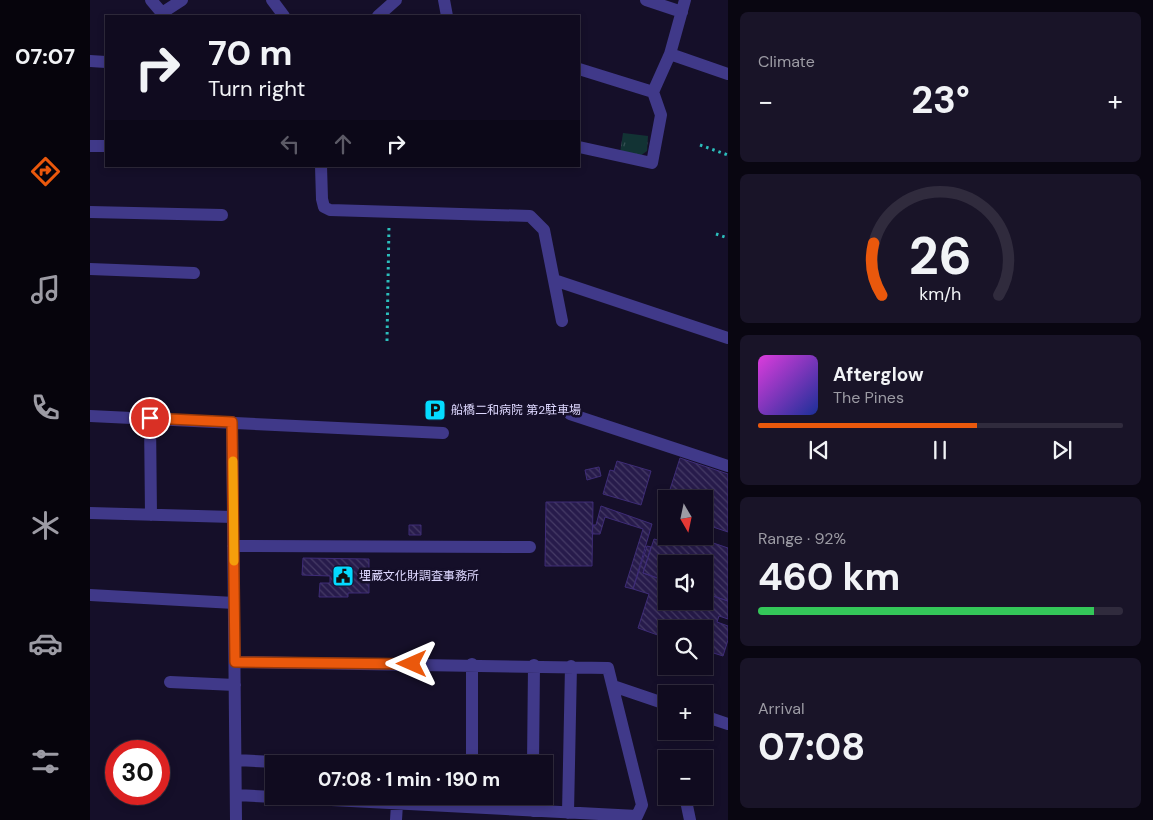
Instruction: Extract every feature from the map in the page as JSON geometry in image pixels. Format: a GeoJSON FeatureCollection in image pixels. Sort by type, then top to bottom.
{"type":"FeatureCollection","features":[{"type":"Feature","properties":{"kind":"street"},"geometry":{"type":"LineString","coordinates":[[151,0],[162,13],[182,0]]}},
{"type":"Feature","properties":{"kind":"street"},"geometry":{"type":"LineString","coordinates":[[272,0],[283,15]]}},
{"type":"Feature","properties":{"kind":"street"},"geometry":{"type":"LineString","coordinates":[[379,15],[396,0]]}},
{"type":"Feature","properties":{"kind":"street"},"geometry":{"type":"LineString","coordinates":[[444,0],[447,15]]}},
{"type":"Feature","properties":{"kind":"street"},"geometry":{"type":"LineString","coordinates":[[580,147],[652,163],[661,115],[653,92],[670,54],[684,6],[646,0]]}},
{"type":"Feature","properties":{"kind":"street"},"geometry":{"type":"LineString","coordinates":[[670,54],[728,74]]}},
{"type":"Feature","properties":{"kind":"street"},"geometry":{"type":"LineString","coordinates":[[90,61],[105,62]]}},
{"type":"Feature","properties":{"kind":"street"},"geometry":{"type":"LineString","coordinates":[[580,69],[653,92]]}},
{"type":"Feature","properties":{"kind":"street"},"geometry":{"type":"LineString","coordinates":[[90,146],[105,146]]}},
{"type":"Feature","properties":{"kind":"street"},"geometry":{"type":"LineString","coordinates":[[321,167],[322,199],[324,207],[330,210],[530,216],[544,230],[562,322]]}},
{"type":"Feature","properties":{"kind":"street"},"geometry":{"type":"LineString","coordinates":[[90,212],[222,215]]}},
{"type":"Feature","properties":{"kind":"street"},"geometry":{"type":"LineString","coordinates":[[90,269],[194,273]]}},
{"type":"Feature","properties":{"kind":"street"},"geometry":{"type":"LineString","coordinates":[[554,280],[728,338]]}},
{"type":"Feature","properties":{"kind":"street"},"geometry":{"type":"LineString","coordinates":[[570,414],[728,466]]}},
{"type":"Feature","properties":{"kind":"street"},"geometry":{"type":"LineString","coordinates":[[90,416],[443,433]]}},
{"type":"Feature","properties":{"kind":"street"},"geometry":{"type":"LineString","coordinates":[[150,418],[151,515]]}},
{"type":"Feature","properties":{"kind":"street"},"geometry":{"type":"LineString","coordinates":[[232,422],[236,820]]}},
{"type":"Feature","properties":{"kind":"street"},"geometry":{"type":"LineString","coordinates":[[90,513],[233,517]]}},
{"type":"Feature","properties":{"kind":"street"},"geometry":{"type":"LineString","coordinates":[[234,546],[530,547]]}},
{"type":"Feature","properties":{"kind":"street"},"geometry":{"type":"LineString","coordinates":[[90,595],[234,602]]}},
{"type":"Feature","properties":{"kind":"street"},"geometry":{"type":"LineString","coordinates":[[235,662],[472,664],[608,668],[642,806],[637,816],[562,815],[492,805]]}},
{"type":"Feature","properties":{"kind":"street"},"geometry":{"type":"LineString","coordinates":[[472,664],[472,755]]}},
{"type":"Feature","properties":{"kind":"street"},"geometry":{"type":"LineString","coordinates":[[533,755],[534,666]]}},
{"type":"Feature","properties":{"kind":"street"},"geometry":{"type":"LineString","coordinates":[[562,815],[571,666]]}},
{"type":"Feature","properties":{"kind":"street"},"geometry":{"type":"LineString","coordinates":[[170,682],[235,685]]}},
{"type":"Feature","properties":{"kind":"street"},"geometry":{"type":"LineString","coordinates":[[613,686],[658,701]]}},
{"type":"Feature","properties":{"kind":"street"},"geometry":{"type":"LineString","coordinates":[[713,719],[728,724]]}},
{"type":"Feature","properties":{"kind":"street"},"geometry":{"type":"LineString","coordinates":[[236,760],[265,761]]}},
{"type":"Feature","properties":{"kind":"street"},"geometry":{"type":"LineString","coordinates":[[236,795],[265,797]]}},
{"type":"Feature","properties":{"kind":"street"},"geometry":{"type":"LineString","coordinates":[[396,805],[396,820]]}},
{"type":"Feature","properties":{"kind":"street"},"geometry":{"type":"LineString","coordinates":[[532,805],[532,811]]}},
{"type":"Feature","properties":{"kind":"street"},"geometry":{"type":"LineString","coordinates":[[688,805],[693,819]]}},
{"type":"Feature","properties":{"kind":"path"},"geometry":{"type":"LineString","coordinates":[[700,145],[728,155]]}},
{"type":"Feature","properties":{"kind":"path"},"geometry":{"type":"LineString","coordinates":[[387,341],[389,211]]}},
{"type":"Feature","properties":{"kind":"path"},"geometry":{"type":"LineString","coordinates":[[716,234],[728,238]]}},
{"type":"Feature","properties":{"kind":"green space"},"geometry":{"type":"Polygon","coordinates":[[[623,133],[648,136],[647,151],[640,156],[620,153],[623,133]]]}},
{"type":"Feature","properties":{"kind":"building"},"geometry":{"type":"Polygon","coordinates":[[[680,458],[728,474],[728,532],[713,527],[713,490],[670,490],[680,458]]]}},
{"type":"Feature","properties":{"kind":"building"},"geometry":{"type":"Polygon","coordinates":[[[617,461],[651,471],[641,505],[603,494],[610,470],[614,471],[617,461]]]}},
{"type":"Feature","properties":{"kind":"building"},"geometry":{"type":"Polygon","coordinates":[[[599,467],[601,476],[587,480],[585,470],[599,467]]]}},
{"type":"Feature","properties":{"kind":"building"},"geometry":{"type":"Polygon","coordinates":[[[546,502],[593,502],[592,566],[545,566],[546,502]]]}},
{"type":"Feature","properties":{"kind":"building"},"geometry":{"type":"Polygon","coordinates":[[[601,506],[652,524],[633,589],[625,587],[643,529],[605,517],[600,534],[592,534],[593,525],[596,525],[601,506]]]}},
{"type":"Feature","properties":{"kind":"building"},"geometry":{"type":"Polygon","coordinates":[[[409,525],[421,525],[421,535],[409,535],[409,525]]]}},
{"type":"Feature","properties":{"kind":"building"},"geometry":{"type":"Polygon","coordinates":[[[654,539],[658,540],[658,545],[713,545],[713,543],[728,548],[728,601],[713,596],[713,555],[658,555],[658,578],[643,573],[654,539]]]}},
{"type":"Feature","properties":{"kind":"building"},"geometry":{"type":"Polygon","coordinates":[[[647,546],[651,547],[643,573],[658,578],[658,610],[713,610],[713,596],[728,601],[728,619],[719,616],[717,622],[728,626],[728,640],[723,656],[713,653],[713,620],[658,620],[658,635],[638,628],[649,594],[633,589],[647,546]]]}},
{"type":"Feature","properties":{"kind":"building"},"geometry":{"type":"Polygon","coordinates":[[[303,558],[369,559],[369,593],[348,593],[348,597],[319,597],[320,583],[330,583],[330,576],[302,575],[303,558]]]}},
{"type":"Feature","properties":{"kind":"slow traffic"},"geometry":{"type":"LineString","coordinates":[[233,461],[234,561]]}},
{"type":"Feature","properties":{"kind":"place","name":"船橋二和病院 第2駐車場"},"geometry":{"type":"Point","coordinates":[435,410]}},
{"type":"Feature","properties":{"kind":"place","name":"埋蔵文化財調査事務所"},"geometry":{"type":"Point","coordinates":[343,576]}},
{"type":"Feature","properties":{"kind":"route"},"geometry":{"type":"LineString","coordinates":[[150,418],[232,422],[235,662],[412,664]]}}]}
